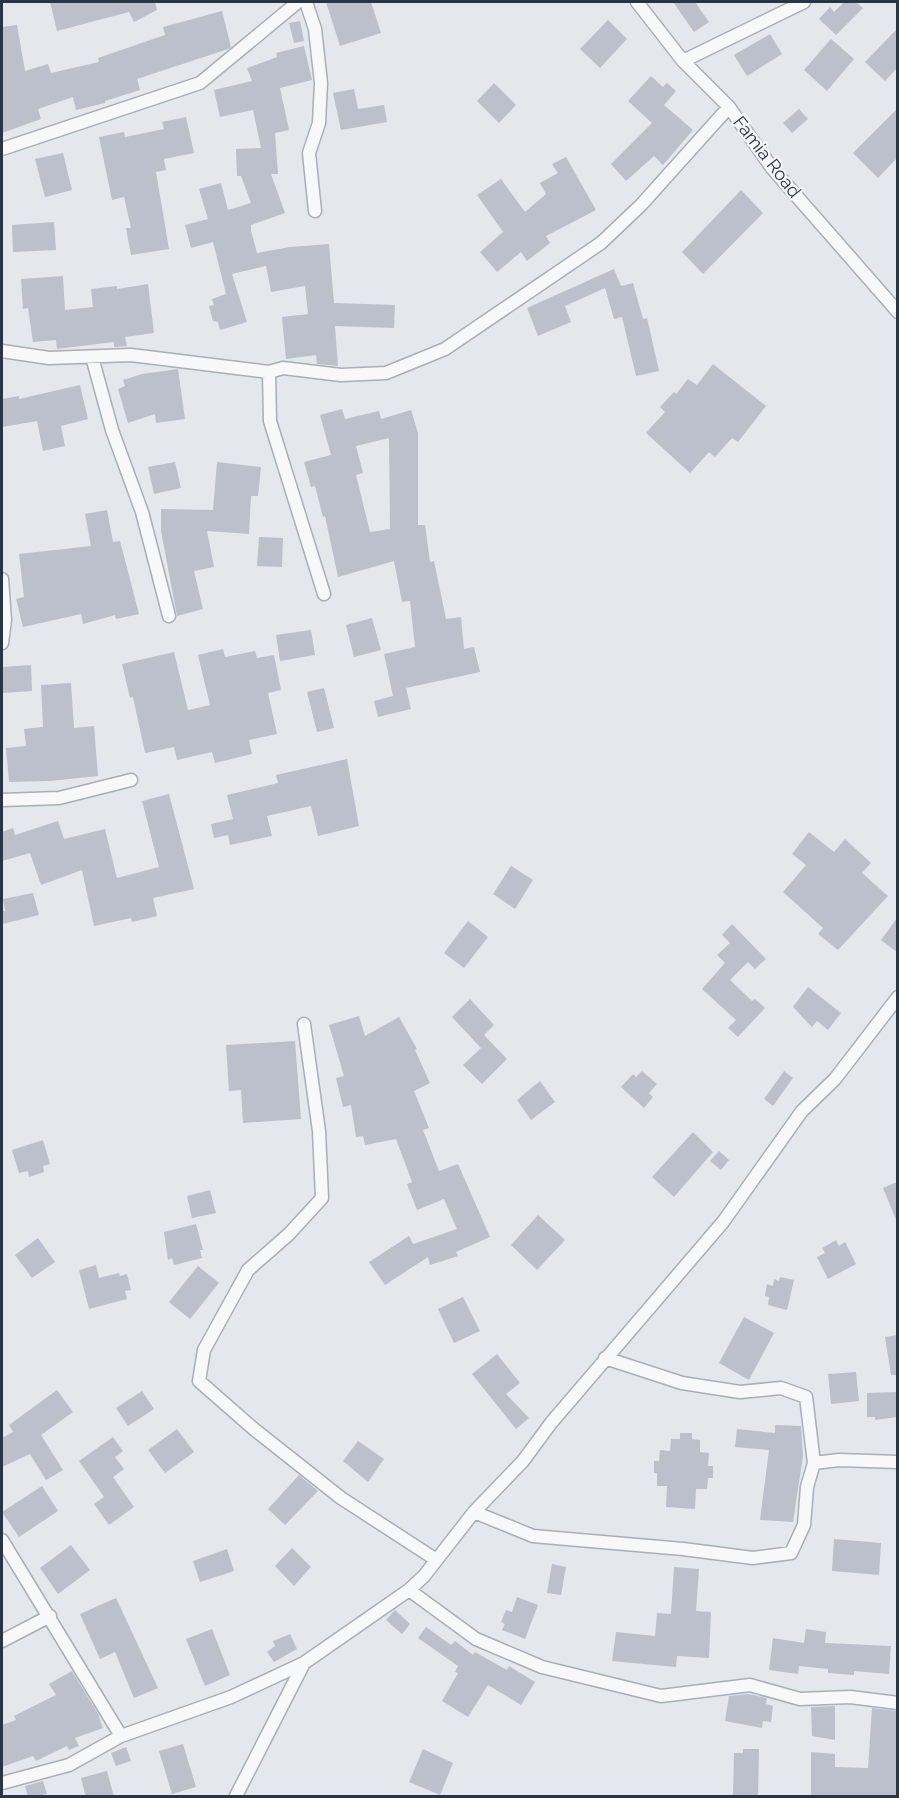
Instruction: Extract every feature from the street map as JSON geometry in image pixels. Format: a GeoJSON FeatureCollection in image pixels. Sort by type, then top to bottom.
{"type":"FeatureCollection","features":[{"type":"Feature","properties":{"kind":"street"},"geometry":{"type":"LineString","coordinates":[[2,149],[200,82],[298,2]]}},
{"type":"Feature","properties":{"kind":"street"},"geometry":{"type":"LineString","coordinates":[[306,2],[315,29],[321,83],[319,123],[309,153],[315,211]]}},
{"type":"Feature","properties":{"kind":"street","name":"Famia Road"},"geometry":{"type":"LineString","coordinates":[[637,2],[683,61],[729,107],[772,168],[897,312]]}},
{"type":"Feature","properties":{"kind":"street"},"geometry":{"type":"LineString","coordinates":[[683,61],[804,2]]}},
{"type":"Feature","properties":{"kind":"street"},"geometry":{"type":"LineString","coordinates":[[2,351],[49,358],[131,355],[268,372],[283,368],[341,375],[386,373],[445,349],[601,243],[641,205],[729,107]]}},
{"type":"Feature","properties":{"kind":"street"},"geometry":{"type":"LineString","coordinates":[[92,357],[112,430],[142,512],[169,616]]}},
{"type":"Feature","properties":{"kind":"street"},"geometry":{"type":"LineString","coordinates":[[268,372],[270,422],[324,594]]}},
{"type":"Feature","properties":{"kind":"street"},"geometry":{"type":"LineString","coordinates":[[2,579],[6,620],[2,642]]}},
{"type":"Feature","properties":{"kind":"street"},"geometry":{"type":"LineString","coordinates":[[2,800],[59,798],[131,780]]}},
{"type":"Feature","properties":{"kind":"street"},"geometry":{"type":"LineString","coordinates":[[2,1783],[69,1765],[121,1736],[231,1697],[304,1663],[409,1590],[424,1576],[474,1512],[523,1461],[605,1358],[723,1222],[802,1111],[835,1079],[897,997]]}},
{"type":"Feature","properties":{"kind":"street"},"geometry":{"type":"LineString","coordinates":[[304,1024],[319,1131],[322,1198],[289,1233],[248,1270],[204,1350],[200,1381],[255,1430],[341,1498],[435,1559]]}},
{"type":"Feature","properties":{"kind":"street"},"geometry":{"type":"LineString","coordinates":[[474,1512],[533,1536],[683,1549],[753,1558],[791,1553],[804,1525],[807,1487],[814,1463],[806,1397],[781,1388],[740,1392],[682,1383],[605,1358]]}},
{"type":"Feature","properties":{"kind":"street"},"geometry":{"type":"LineString","coordinates":[[814,1463],[839,1460],[897,1462]]}},
{"type":"Feature","properties":{"kind":"street"},"geometry":{"type":"LineString","coordinates":[[2,1540],[121,1736]]}},
{"type":"Feature","properties":{"kind":"street"},"geometry":{"type":"LineString","coordinates":[[409,1590],[476,1639],[542,1667],[662,1696],[750,1685],[800,1699],[850,1697],[897,1703]]}},
{"type":"Feature","properties":{"kind":"street"},"geometry":{"type":"LineString","coordinates":[[2,1641],[50,1616]]}},
{"type":"Feature","properties":{"kind":"street"},"geometry":{"type":"LineString","coordinates":[[236,1797],[304,1663]]}},
{"type":"Feature","properties":{"kind":"building"},"geometry":{"type":"Polygon","coordinates":[[[50,2],[155,2],[157,10],[134,22],[129,12],[57,31],[50,2]]]}},
{"type":"Feature","properties":{"kind":"building"},"geometry":{"type":"Polygon","coordinates":[[[326,2],[371,2],[381,33],[340,46],[326,2]]]}},
{"type":"Feature","properties":{"kind":"building"},"geometry":{"type":"Polygon","coordinates":[[[673,2],[695,2],[709,22],[694,32],[673,2]]]}},
{"type":"Feature","properties":{"kind":"building"},"geometry":{"type":"Polygon","coordinates":[[[844,2],[856,2],[863,8],[836,35],[819,19],[830,7],[834,12],[844,2]]]}},
{"type":"Feature","properties":{"kind":"building"},"geometry":{"type":"Polygon","coordinates":[[[222,11],[231,47],[228,49],[137,79],[140,90],[105,101],[105,103],[76,110],[73,97],[38,109],[41,119],[2,133],[2,27],[17,25],[25,71],[48,64],[51,73],[99,62],[98,58],[165,35],[163,27],[222,11]]]}},
{"type":"Feature","properties":{"kind":"building"},"geometry":{"type":"Polygon","coordinates":[[[608,20],[627,39],[600,68],[580,49],[608,20]]]}},
{"type":"Feature","properties":{"kind":"building"},"geometry":{"type":"Polygon","coordinates":[[[300,21],[304,41],[294,43],[289,23],[300,21]]]}},
{"type":"Feature","properties":{"kind":"building"},"geometry":{"type":"Polygon","coordinates":[[[897,29],[897,68],[885,81],[865,62],[897,29]]]}},
{"type":"Feature","properties":{"kind":"building"},"geometry":{"type":"Polygon","coordinates":[[[770,34],[782,54],[747,76],[734,55],[770,34]]]}},
{"type":"Feature","properties":{"kind":"building"},"geometry":{"type":"Polygon","coordinates":[[[831,39],[854,59],[827,91],[804,70],[831,39]]]}},
{"type":"Feature","properties":{"kind":"building"},"geometry":{"type":"Polygon","coordinates":[[[304,46],[312,80],[280,88],[289,130],[275,133],[278,174],[271,174],[285,213],[251,225],[251,231],[257,253],[290,247],[329,244],[334,303],[395,305],[394,328],[335,326],[338,366],[317,364],[316,355],[286,359],[282,317],[308,314],[305,286],[271,292],[266,266],[232,274],[247,322],[220,330],[218,322],[213,321],[209,306],[214,305],[212,299],[226,294],[213,242],[191,248],[185,225],[208,219],[199,189],[221,183],[228,210],[251,203],[241,176],[237,176],[236,149],[261,148],[253,110],[220,117],[214,90],[252,81],[247,68],[277,57],[276,53],[304,46]]]}},
{"type":"Feature","properties":{"kind":"building"},"geometry":{"type":"Polygon","coordinates":[[[651,76],[663,87],[667,83],[676,91],[664,105],[693,130],[663,165],[654,156],[626,181],[611,164],[652,123],[628,101],[651,76]]]}},
{"type":"Feature","properties":{"kind":"building"},"geometry":{"type":"Polygon","coordinates":[[[494,83],[516,105],[499,123],[477,101],[494,83]]]}},
{"type":"Feature","properties":{"kind":"building"},"geometry":{"type":"Polygon","coordinates":[[[354,89],[358,109],[384,105],[387,122],[341,130],[333,93],[354,89]]]}},
{"type":"Feature","properties":{"kind":"building"},"geometry":{"type":"Polygon","coordinates":[[[799,109],[808,119],[792,133],[783,123],[799,109]]]}},
{"type":"Feature","properties":{"kind":"building"},"geometry":{"type":"Polygon","coordinates":[[[897,109],[897,158],[878,178],[853,153],[897,109]]]}},
{"type":"Feature","properties":{"kind":"building"},"geometry":{"type":"Polygon","coordinates":[[[186,117],[194,153],[164,159],[166,170],[156,172],[169,249],[131,255],[126,228],[131,228],[124,197],[112,200],[99,137],[124,132],[125,137],[164,129],[162,122],[186,117]]]}},
{"type":"Feature","properties":{"kind":"building"},"geometry":{"type":"Polygon","coordinates":[[[63,153],[72,190],[45,197],[35,159],[63,153]]]}},
{"type":"Feature","properties":{"kind":"building"},"geometry":{"type":"Polygon","coordinates":[[[566,157],[596,210],[546,236],[550,243],[527,261],[521,252],[497,272],[480,252],[503,232],[477,195],[501,179],[525,212],[546,194],[540,183],[558,173],[552,164],[566,157]]]}},
{"type":"Feature","properties":{"kind":"building"},"geometry":{"type":"Polygon","coordinates":[[[741,190],[763,213],[703,274],[682,252],[741,190]]]}},
{"type":"Feature","properties":{"kind":"building"},"geometry":{"type":"Polygon","coordinates":[[[54,222],[56,250],[13,252],[12,225],[54,222]]]}},
{"type":"Feature","properties":{"kind":"building"},"geometry":{"type":"Polygon","coordinates":[[[614,269],[621,286],[633,283],[643,319],[647,318],[659,371],[636,376],[622,317],[614,319],[605,288],[565,306],[571,322],[538,336],[527,308],[614,269]]]}},
{"type":"Feature","properties":{"kind":"building"},"geometry":{"type":"Polygon","coordinates":[[[63,276],[65,310],[93,307],[91,289],[117,286],[117,289],[148,284],[154,333],[125,337],[127,346],[117,347],[114,347],[114,342],[57,349],[56,340],[33,342],[28,308],[23,309],[21,279],[63,276]]]}},
{"type":"Feature","properties":{"kind":"building"},"geometry":{"type":"Polygon","coordinates":[[[713,364],[766,406],[738,442],[732,438],[715,457],[709,452],[690,473],[646,433],[665,412],[660,407],[674,392],[676,394],[688,379],[697,385],[713,364]]]}},
{"type":"Feature","properties":{"kind":"building"},"geometry":{"type":"Polygon","coordinates":[[[178,369],[185,419],[156,423],[155,414],[128,423],[118,389],[125,386],[123,380],[142,374],[178,369]]]}},
{"type":"Feature","properties":{"kind":"building"},"geometry":{"type":"Polygon","coordinates":[[[80,385],[88,419],[61,426],[65,446],[43,451],[37,421],[2,427],[2,399],[19,396],[19,399],[80,385]]]}},
{"type":"Feature","properties":{"kind":"building"},"geometry":{"type":"Polygon","coordinates":[[[342,409],[345,419],[379,411],[381,419],[411,410],[418,433],[418,525],[425,525],[430,562],[434,561],[446,619],[461,617],[464,649],[474,647],[480,672],[406,688],[411,709],[378,717],[374,701],[393,696],[384,654],[415,647],[410,601],[402,602],[394,561],[338,577],[325,516],[323,517],[315,486],[311,487],[304,462],[331,455],[320,415],[342,409]],[[389,438],[356,446],[363,473],[356,475],[370,532],[390,529],[389,438]]]}},
{"type":"Feature","properties":{"kind":"building"},"geometry":{"type":"Polygon","coordinates":[[[175,462],[181,488],[154,494],[148,467],[175,462]]]}},
{"type":"Feature","properties":{"kind":"building"},"geometry":{"type":"Polygon","coordinates":[[[217,462],[261,467],[258,496],[251,496],[249,534],[207,531],[214,567],[194,571],[203,609],[177,616],[161,531],[161,509],[213,510],[217,462]]]}},
{"type":"Feature","properties":{"kind":"building"},"geometry":{"type":"Polygon","coordinates":[[[107,510],[113,542],[120,541],[139,614],[116,619],[115,615],[83,624],[81,614],[23,627],[16,599],[24,597],[19,554],[91,546],[85,514],[107,510]]]}},
{"type":"Feature","properties":{"kind":"building"},"geometry":{"type":"Polygon","coordinates":[[[259,537],[283,538],[282,567],[257,566],[259,537]]]}},
{"type":"Feature","properties":{"kind":"building"},"geometry":{"type":"Polygon","coordinates":[[[372,618],[381,650],[354,657],[346,625],[372,618]]]}},
{"type":"Feature","properties":{"kind":"building"},"geometry":{"type":"Polygon","coordinates":[[[311,630],[315,655],[280,661],[276,635],[311,630]]]}},
{"type":"Feature","properties":{"kind":"building"},"geometry":{"type":"Polygon","coordinates":[[[223,649],[225,657],[255,651],[257,658],[274,655],[281,690],[268,693],[277,734],[249,740],[252,754],[215,763],[212,752],[177,760],[174,747],[145,753],[133,697],[130,698],[122,664],[174,652],[188,710],[210,705],[198,655],[223,649]]]}},
{"type":"Feature","properties":{"kind":"building"},"geometry":{"type":"Polygon","coordinates":[[[31,665],[32,691],[2,693],[2,667],[31,665]]]}},
{"type":"Feature","properties":{"kind":"building"},"geometry":{"type":"Polygon","coordinates":[[[71,683],[74,728],[94,726],[98,776],[9,782],[6,748],[26,746],[24,729],[43,727],[41,685],[71,683]]]}},
{"type":"Feature","properties":{"kind":"building"},"geometry":{"type":"Polygon","coordinates":[[[324,688],[334,728],[317,732],[307,692],[324,688]]]}},
{"type":"Feature","properties":{"kind":"building"},"geometry":{"type":"Polygon","coordinates":[[[347,759],[359,826],[318,836],[311,806],[267,816],[272,836],[230,845],[228,835],[214,838],[211,824],[233,819],[227,795],[278,783],[276,775],[347,759]]]}},
{"type":"Feature","properties":{"kind":"building"},"geometry":{"type":"Polygon","coordinates":[[[169,794],[194,889],[153,898],[157,916],[132,922],[131,918],[94,926],[82,870],[41,885],[30,853],[2,861],[2,832],[13,828],[15,835],[58,821],[64,839],[105,829],[117,878],[159,867],[142,801],[169,794]]]}},
{"type":"Feature","properties":{"kind":"building"},"geometry":{"type":"Polygon","coordinates":[[[809,832],[834,852],[845,839],[871,863],[862,873],[888,896],[838,950],[818,934],[823,928],[783,892],[806,865],[792,854],[809,832]]]}},
{"type":"Feature","properties":{"kind":"building"},"geometry":{"type":"Polygon","coordinates":[[[511,866],[533,880],[515,909],[493,894],[511,866]]]}},
{"type":"Feature","properties":{"kind":"building"},"geometry":{"type":"Polygon","coordinates":[[[33,893],[39,915],[2,924],[2,911],[5,911],[3,899],[33,893]]]}},
{"type":"Feature","properties":{"kind":"building"},"geometry":{"type":"Polygon","coordinates":[[[897,918],[897,952],[881,940],[897,918]]]}},
{"type":"Feature","properties":{"kind":"building"},"geometry":{"type":"Polygon","coordinates":[[[468,921],[488,937],[464,968],[444,953],[468,921]]]}},
{"type":"Feature","properties":{"kind":"building"},"geometry":{"type":"Polygon","coordinates":[[[732,924],[766,959],[755,969],[748,962],[730,980],[752,1001],[755,999],[765,1008],[738,1037],[728,1028],[736,1020],[702,989],[725,963],[717,955],[730,943],[722,935],[732,924]]]}},
{"type":"Feature","properties":{"kind":"building"},"geometry":{"type":"Polygon","coordinates":[[[808,987],[841,1013],[828,1030],[817,1021],[812,1027],[793,1007],[808,987]]]}},
{"type":"Feature","properties":{"kind":"building"},"geometry":{"type":"Polygon","coordinates":[[[470,999],[494,1025],[484,1035],[507,1059],[482,1084],[463,1065],[481,1048],[452,1017],[470,999]]]}},
{"type":"Feature","properties":{"kind":"building"},"geometry":{"type":"Polygon","coordinates":[[[359,1016],[365,1036],[399,1017],[417,1049],[415,1050],[430,1083],[414,1091],[429,1128],[423,1130],[439,1171],[458,1164],[490,1237],[456,1252],[458,1256],[430,1265],[428,1257],[385,1285],[369,1262],[409,1236],[413,1244],[457,1229],[444,1199],[417,1210],[407,1184],[412,1182],[396,1139],[365,1145],[363,1136],[356,1137],[351,1105],[343,1107],[336,1078],[344,1076],[329,1025],[359,1016]]]}},
{"type":"Feature","properties":{"kind":"building"},"geometry":{"type":"Polygon","coordinates":[[[295,1041],[301,1119],[243,1123],[241,1090],[229,1091],[226,1045],[295,1041]]]}},
{"type":"Feature","properties":{"kind":"building"},"geometry":{"type":"Polygon","coordinates":[[[642,1071],[657,1084],[649,1093],[653,1097],[644,1108],[621,1087],[633,1074],[636,1077],[642,1071]]]}},
{"type":"Feature","properties":{"kind":"building"},"geometry":{"type":"Polygon","coordinates":[[[784,1071],[793,1078],[773,1106],[764,1099],[784,1071]]]}},
{"type":"Feature","properties":{"kind":"building"},"geometry":{"type":"Polygon","coordinates":[[[540,1081],[555,1102],[531,1120],[517,1100],[540,1081]]]}},
{"type":"Feature","properties":{"kind":"building"},"geometry":{"type":"Polygon","coordinates":[[[693,1132],[713,1152],[674,1197],[652,1177],[693,1132]]]}},
{"type":"Feature","properties":{"kind":"building"},"geometry":{"type":"Polygon","coordinates":[[[43,1140],[50,1164],[43,1166],[44,1172],[29,1177],[28,1171],[19,1173],[12,1150],[43,1140]]]}},
{"type":"Feature","properties":{"kind":"building"},"geometry":{"type":"Polygon","coordinates":[[[719,1151],[729,1160],[721,1170],[710,1161],[719,1151]]]}},
{"type":"Feature","properties":{"kind":"building"},"geometry":{"type":"Polygon","coordinates":[[[897,1182],[897,1222],[883,1188],[897,1182]]]}},
{"type":"Feature","properties":{"kind":"building"},"geometry":{"type":"Polygon","coordinates":[[[210,1190],[216,1213],[192,1218],[187,1196],[210,1190]]]}},
{"type":"Feature","properties":{"kind":"building"},"geometry":{"type":"Polygon","coordinates":[[[538,1215],[565,1240],[537,1270],[511,1245],[538,1215]]]}},
{"type":"Feature","properties":{"kind":"building"},"geometry":{"type":"Polygon","coordinates":[[[196,1224],[203,1250],[200,1250],[202,1258],[174,1265],[172,1258],[168,1260],[164,1232],[196,1224]]]}},
{"type":"Feature","properties":{"kind":"building"},"geometry":{"type":"Polygon","coordinates":[[[38,1238],[55,1262],[32,1278],[15,1255],[38,1238]]]}},
{"type":"Feature","properties":{"kind":"building"},"geometry":{"type":"Polygon","coordinates":[[[836,1240],[839,1246],[845,1242],[856,1264],[828,1279],[817,1257],[825,1253],[822,1248],[836,1240]]]}},
{"type":"Feature","properties":{"kind":"building"},"geometry":{"type":"Polygon","coordinates":[[[96,1265],[99,1278],[119,1273],[120,1276],[127,1274],[131,1290],[125,1291],[127,1299],[89,1309],[79,1270],[96,1265]]]}},
{"type":"Feature","properties":{"kind":"building"},"geometry":{"type":"Polygon","coordinates":[[[198,1266],[219,1283],[190,1319],[169,1302],[198,1266]]]}},
{"type":"Feature","properties":{"kind":"building"},"geometry":{"type":"Polygon","coordinates":[[[780,1277],[794,1280],[787,1310],[768,1305],[769,1297],[765,1296],[767,1284],[773,1286],[774,1279],[779,1281],[780,1277]]]}},
{"type":"Feature","properties":{"kind":"building"},"geometry":{"type":"Polygon","coordinates":[[[463,1297],[480,1331],[454,1343],[438,1309],[463,1297]]]}},
{"type":"Feature","properties":{"kind":"building"},"geometry":{"type":"Polygon","coordinates":[[[744,1317],[774,1333],[749,1380],[719,1363],[744,1317]]]}},
{"type":"Feature","properties":{"kind":"building"},"geometry":{"type":"Polygon","coordinates":[[[897,1335],[897,1375],[891,1375],[885,1337],[897,1335]]]}},
{"type":"Feature","properties":{"kind":"building"},"geometry":{"type":"Polygon","coordinates":[[[497,1354],[520,1383],[506,1394],[529,1418],[516,1429],[472,1374],[497,1354]]]}},
{"type":"Feature","properties":{"kind":"building"},"geometry":{"type":"Polygon","coordinates":[[[856,1372],[859,1401],[831,1404],[828,1374],[856,1372]]]}},
{"type":"Feature","properties":{"kind":"building"},"geometry":{"type":"Polygon","coordinates":[[[57,1390],[73,1412],[41,1435],[63,1470],[46,1480],[30,1454],[2,1467],[2,1438],[13,1432],[9,1425],[57,1390]]]}},
{"type":"Feature","properties":{"kind":"building"},"geometry":{"type":"Polygon","coordinates":[[[142,1391],[154,1409],[128,1426],[116,1408],[142,1391]]]}},
{"type":"Feature","properties":{"kind":"building"},"geometry":{"type":"Polygon","coordinates":[[[897,1392],[897,1417],[875,1420],[875,1417],[867,1417],[867,1393],[897,1392]]]}},
{"type":"Feature","properties":{"kind":"building"},"geometry":{"type":"Polygon","coordinates":[[[775,1425],[801,1426],[803,1456],[793,1522],[760,1520],[769,1450],[735,1447],[737,1429],[775,1433],[775,1425]]]}},
{"type":"Feature","properties":{"kind":"building"},"geometry":{"type":"Polygon","coordinates":[[[177,1429],[194,1452],[165,1473],[148,1450],[177,1429]]]}},
{"type":"Feature","properties":{"kind":"building"},"geometry":{"type":"Polygon","coordinates":[[[680,1433],[692,1433],[692,1439],[700,1440],[700,1452],[709,1453],[708,1466],[713,1466],[713,1478],[708,1478],[707,1489],[696,1489],[695,1509],[666,1507],[667,1486],[657,1486],[657,1473],[654,1473],[654,1461],[659,1461],[660,1450],[670,1451],[671,1439],[680,1439],[680,1433]]]}},
{"type":"Feature","properties":{"kind":"building"},"geometry":{"type":"Polygon","coordinates":[[[113,1437],[123,1451],[115,1457],[124,1469],[113,1477],[134,1507],[109,1525],[94,1504],[104,1497],[79,1461],[113,1437]]]}},
{"type":"Feature","properties":{"kind":"building"},"geometry":{"type":"Polygon","coordinates":[[[358,1441],[384,1459],[368,1482],[343,1461],[358,1441]]]}},
{"type":"Feature","properties":{"kind":"building"},"geometry":{"type":"Polygon","coordinates":[[[299,1475],[318,1491],[285,1525],[268,1509],[299,1475]]]}},
{"type":"Feature","properties":{"kind":"building"},"geometry":{"type":"Polygon","coordinates":[[[42,1486],[58,1511],[19,1537],[2,1512],[42,1486]]]}},
{"type":"Feature","properties":{"kind":"building"},"geometry":{"type":"Polygon","coordinates":[[[834,1539],[881,1543],[879,1575],[832,1571],[834,1539]]]}},
{"type":"Feature","properties":{"kind":"building"},"geometry":{"type":"Polygon","coordinates":[[[71,1545],[90,1570],[58,1594],[40,1568],[71,1545]]]}},
{"type":"Feature","properties":{"kind":"building"},"geometry":{"type":"Polygon","coordinates":[[[292,1548],[311,1567],[294,1586],[275,1566],[292,1548]]]}},
{"type":"Feature","properties":{"kind":"building"},"geometry":{"type":"Polygon","coordinates":[[[227,1549],[234,1571],[200,1582],[193,1561],[227,1549]]]}},
{"type":"Feature","properties":{"kind":"building"},"geometry":{"type":"Polygon","coordinates":[[[552,1564],[566,1567],[561,1595],[547,1593],[552,1564]]]}},
{"type":"Feature","properties":{"kind":"building"},"geometry":{"type":"Polygon","coordinates":[[[674,1567],[699,1569],[696,1611],[711,1612],[709,1658],[677,1656],[676,1667],[612,1661],[616,1632],[655,1636],[657,1613],[671,1614],[674,1567]]]}},
{"type":"Feature","properties":{"kind":"building"},"geometry":{"type":"Polygon","coordinates":[[[517,1597],[538,1605],[525,1639],[502,1630],[505,1624],[501,1622],[506,1610],[512,1612],[517,1597]]]}},
{"type":"Feature","properties":{"kind":"building"},"geometry":{"type":"Polygon","coordinates":[[[116,1598],[158,1688],[134,1698],[115,1652],[100,1659],[80,1614],[116,1598]]]}},
{"type":"Feature","properties":{"kind":"building"},"geometry":{"type":"Polygon","coordinates":[[[395,1610],[410,1624],[402,1634],[386,1620],[395,1610]]]}},
{"type":"Feature","properties":{"kind":"building"},"geometry":{"type":"Polygon","coordinates":[[[426,1627],[451,1645],[455,1641],[473,1655],[475,1652],[507,1670],[509,1666],[535,1682],[521,1705],[488,1685],[468,1717],[442,1701],[458,1673],[455,1672],[458,1666],[418,1638],[426,1627]]]}},
{"type":"Feature","properties":{"kind":"building"},"geometry":{"type":"Polygon","coordinates":[[[212,1629],[230,1675],[205,1686],[186,1639],[212,1629]]]}},
{"type":"Feature","properties":{"kind":"building"},"geometry":{"type":"Polygon","coordinates":[[[806,1629],[826,1632],[825,1643],[891,1646],[889,1674],[854,1671],[854,1675],[828,1673],[828,1669],[799,1666],[798,1674],[769,1670],[773,1638],[804,1643],[806,1629]]]}},
{"type":"Feature","properties":{"kind":"building"},"geometry":{"type":"Polygon","coordinates":[[[290,1634],[297,1649],[274,1662],[267,1652],[275,1646],[273,1641],[290,1634]]]}},
{"type":"Feature","properties":{"kind":"building"},"geometry":{"type":"Polygon","coordinates":[[[72,1671],[98,1714],[103,1728],[75,1738],[79,1746],[69,1750],[67,1746],[36,1761],[33,1756],[2,1767],[2,1725],[16,1720],[14,1716],[56,1695],[49,1684],[72,1671]]]}},
{"type":"Feature","properties":{"kind":"building"},"geometry":{"type":"Polygon","coordinates":[[[748,1694],[767,1698],[766,1704],[773,1706],[771,1722],[763,1721],[762,1728],[725,1721],[729,1696],[748,1694]]]}},
{"type":"Feature","properties":{"kind":"building"},"geometry":{"type":"Polygon","coordinates":[[[835,1706],[835,1740],[812,1736],[811,1707],[835,1706]]]}},
{"type":"Feature","properties":{"kind":"building"},"geometry":{"type":"Polygon","coordinates":[[[872,1708],[897,1711],[897,1797],[811,1797],[811,1752],[835,1754],[835,1767],[868,1768],[872,1708]]]}},
{"type":"Feature","properties":{"kind":"building"},"geometry":{"type":"Polygon","coordinates":[[[183,1744],[196,1787],[172,1794],[159,1751],[183,1744]]]}},
{"type":"Feature","properties":{"kind":"building"},"geometry":{"type":"Polygon","coordinates":[[[126,1747],[131,1761],[116,1766],[111,1753],[126,1747]]]}},
{"type":"Feature","properties":{"kind":"building"},"geometry":{"type":"Polygon","coordinates":[[[423,1749],[453,1763],[440,1795],[409,1782],[423,1749]]]}},
{"type":"Feature","properties":{"kind":"building"},"geometry":{"type":"Polygon","coordinates":[[[743,1749],[759,1749],[758,1797],[733,1797],[734,1753],[743,1753],[743,1749]]]}},
{"type":"Feature","properties":{"kind":"building"},"geometry":{"type":"Polygon","coordinates":[[[107,1771],[114,1797],[86,1797],[81,1778],[107,1771]]]}},
{"type":"Feature","properties":{"kind":"building"},"geometry":{"type":"Polygon","coordinates":[[[43,1781],[47,1794],[28,1797],[25,1786],[43,1781]]]}}]}
